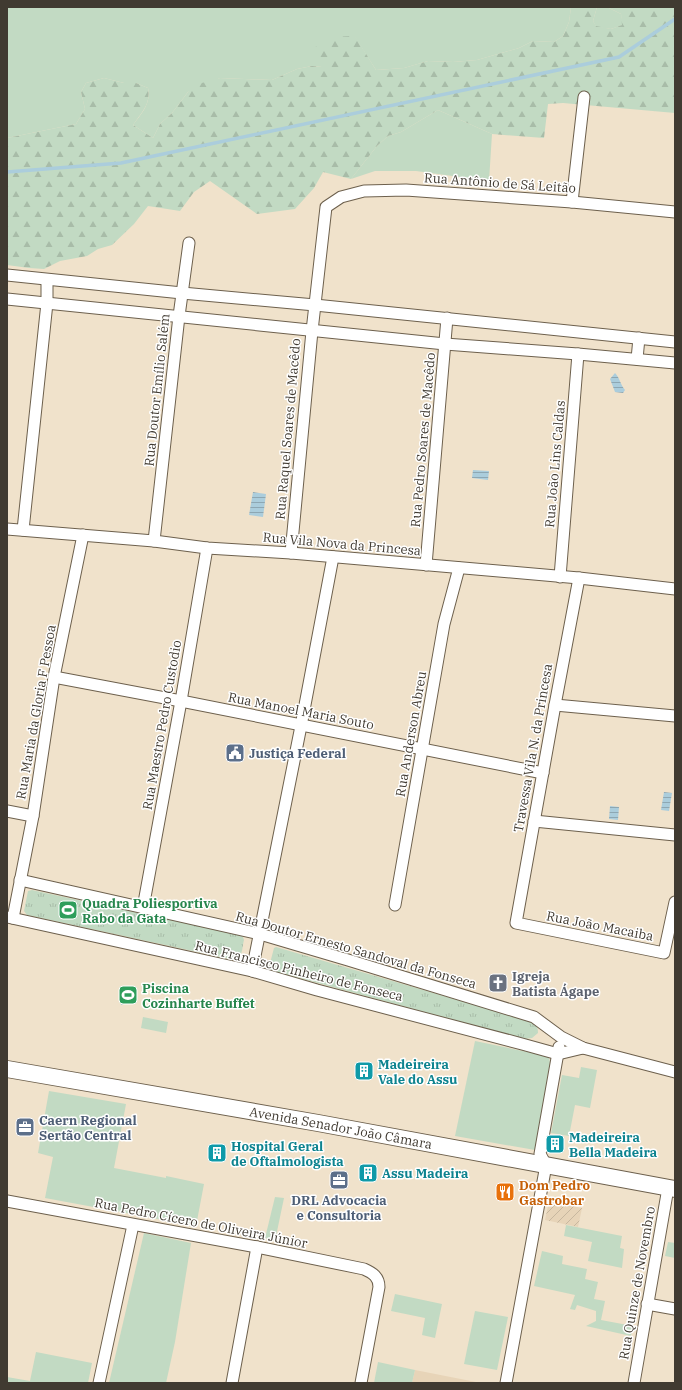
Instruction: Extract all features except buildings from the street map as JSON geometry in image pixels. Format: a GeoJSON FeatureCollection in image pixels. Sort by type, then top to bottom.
{"type":"FeatureCollection","features":[{"type":"Feature","properties":{"kind":"main road","name":"Avenida Senador João Câmara"},"geometry":{"type":"LineString","coordinates":[[7,1069],[310,1122],[672,1188]]}},
{"type":"Feature","properties":{"kind":"street"},"geometry":{"type":"LineString","coordinates":[[572,202],[584,97]]}},
{"type":"Feature","properties":{"kind":"street","name":"Rua Antônio de Sá Leitão"},"geometry":{"type":"LineString","coordinates":[[326,207],[341,197],[364,191],[406,190],[572,202],[675,212]]}},
{"type":"Feature","properties":{"kind":"street","name":"Rua Raquel Soares de Macêdo"},"geometry":{"type":"LineString","coordinates":[[291,553],[312,331],[326,207]]}},
{"type":"Feature","properties":{"kind":"street","name":"Rua Doutor Emílio Salém"},"geometry":{"type":"LineString","coordinates":[[154,540],[179,316],[189,243]]}},
{"type":"Feature","properties":{"kind":"street"},"geometry":{"type":"LineString","coordinates":[[7,275],[639,338],[675,340]]}},
{"type":"Feature","properties":{"kind":"street"},"geometry":{"type":"LineString","coordinates":[[23,530],[47,303],[47,280]]}},
{"type":"Feature","properties":{"kind":"street"},"geometry":{"type":"LineString","coordinates":[[7,298],[445,344],[675,363]]}},
{"type":"Feature","properties":{"kind":"street","name":"Rua Pedro Soares de Macêdo"},"geometry":{"type":"LineString","coordinates":[[426,565],[447,318]]}},
{"type":"Feature","properties":{"kind":"street"},"geometry":{"type":"LineString","coordinates":[[637,359],[639,338]]}},
{"type":"Feature","properties":{"kind":"street","name":"Rua João Lins Caldas"},"geometry":{"type":"LineString","coordinates":[[560,577],[578,354]]}},
{"type":"Feature","properties":{"kind":"street","name":"Rua Vila Nova da Princesa"},"geometry":{"type":"LineString","coordinates":[[7,529],[154,540],[207,548],[291,553],[579,578],[675,589]]}},
{"type":"Feature","properties":{"kind":"street","name":"Rua Maria da Gloria F Pessoa"},"geometry":{"type":"LineString","coordinates":[[10,917],[20,880],[33,816],[54,677],[83,535]]}},
{"type":"Feature","properties":{"kind":"street","name":"Rua Maestro Pedro Custodio"},"geometry":{"type":"LineString","coordinates":[[143,908],[207,548]]}},
{"type":"Feature","properties":{"kind":"street"},"geometry":{"type":"LineString","coordinates":[[252,971],[333,557]]}},
{"type":"Feature","properties":{"kind":"street","name":"Rua Anderson Abreu"},"geometry":{"type":"LineString","coordinates":[[395,905],[444,624],[459,568]]}},
{"type":"Feature","properties":{"kind":"street","name":"Travessa Vila N. da Princesa"},"geometry":{"type":"LineString","coordinates":[[516,923],[579,578]]}},
{"type":"Feature","properties":{"kind":"street","name":"Rua Manoel Maria Souto"},"geometry":{"type":"LineString","coordinates":[[54,677],[543,773]]}},
{"type":"Feature","properties":{"kind":"street"},"geometry":{"type":"LineString","coordinates":[[555,704],[675,716]]}},
{"type":"Feature","properties":{"kind":"street"},"geometry":{"type":"LineString","coordinates":[[7,811],[33,816]]}},
{"type":"Feature","properties":{"kind":"street"},"geometry":{"type":"LineString","coordinates":[[534,821],[675,835]]}},
{"type":"Feature","properties":{"kind":"street","name":"Rua Doutor Ernesto Sandoval da Fonseca"},"geometry":{"type":"LineString","coordinates":[[20,880],[260,934],[534,1018],[561,1037],[582,1048],[675,1072]]}},
{"type":"Feature","properties":{"kind":"street","name":"Rua João Macaiba"},"geometry":{"type":"LineString","coordinates":[[516,923],[664,953],[675,902]]}},
{"type":"Feature","properties":{"kind":"street","name":"Rua Francisco Pinheiro de Fonseca"},"geometry":{"type":"LineString","coordinates":[[10,917],[252,971],[316,990],[558,1054],[582,1048]]}},
{"type":"Feature","properties":{"kind":"street"},"geometry":{"type":"LineString","coordinates":[[506,1383],[546,1165],[540,1154],[561,1037]]}},
{"type":"Feature","properties":{"kind":"street","name":"Rua Quinze de Novembro"},"geometry":{"type":"LineString","coordinates":[[634,1383],[647,1304],[672,1188]]}},
{"type":"Feature","properties":{"kind":"street","name":"Rua Pedro Cícero de Oliveira Júnior"},"geometry":{"type":"LineString","coordinates":[[7,1201],[257,1247],[364,1269],[371,1272],[379,1281],[379,1288],[361,1383]]}},
{"type":"Feature","properties":{"kind":"street"},"geometry":{"type":"LineString","coordinates":[[99,1383],[133,1225]]}},
{"type":"Feature","properties":{"kind":"street"},"geometry":{"type":"LineString","coordinates":[[232,1383],[257,1247]]}},
{"type":"Feature","properties":{"kind":"street"},"geometry":{"type":"LineString","coordinates":[[647,1304],[675,1309]]}},
{"type":"Feature","properties":{"kind":"shaded area"},"geometry":{"type":"Polygon","coordinates":[[[549,1201],[582,1208],[578,1227],[545,1220],[549,1201]]]}},
{"type":"Feature","properties":{"kind":"shaded area"},"geometry":{"type":"Polygon","coordinates":[[[415,1370],[481,1383],[412,1383],[415,1370]]]}},
{"type":"Feature","properties":{"kind":"green space"},"geometry":{"type":"Polygon","coordinates":[[[7,7],[571,7],[569,22],[563,36],[554,42],[533,41],[519,48],[477,60],[453,62],[428,61],[404,68],[376,70],[355,37],[322,67],[312,66],[297,69],[272,80],[220,78],[188,92],[172,113],[160,124],[153,138],[133,125],[147,104],[149,94],[148,88],[136,83],[124,83],[104,78],[86,83],[81,92],[85,109],[76,124],[7,138],[7,7]]]}},
{"type":"Feature","properties":{"kind":"green space"},"geometry":{"type":"Polygon","coordinates":[[[571,7],[597,7],[593,21],[596,26],[611,29],[622,25],[621,14],[607,7],[675,7],[675,113],[563,103],[548,104],[544,138],[492,134],[438,110],[401,132],[388,136],[377,146],[351,179],[323,172],[314,188],[295,209],[257,214],[210,181],[194,192],[180,211],[148,206],[134,224],[112,245],[98,249],[87,256],[60,261],[44,269],[7,265],[7,138],[76,124],[85,109],[81,92],[86,83],[104,78],[124,83],[136,83],[148,88],[149,94],[147,103],[133,125],[153,138],[160,124],[172,113],[188,92],[198,84],[220,78],[272,80],[297,69],[312,66],[322,67],[315,52],[317,40],[329,37],[355,36],[376,70],[404,68],[428,61],[453,62],[477,60],[519,48],[533,41],[554,42],[563,36],[569,22],[571,7]]]}},
{"type":"Feature","properties":{"kind":"green space"},"geometry":{"type":"Polygon","coordinates":[[[597,7],[607,7],[621,14],[623,25],[611,29],[596,27],[593,21],[597,7]]]}},
{"type":"Feature","properties":{"kind":"green space"},"geometry":{"type":"Polygon","coordinates":[[[438,110],[492,134],[489,181],[416,171],[375,171],[351,179],[377,146],[388,136],[401,132],[438,110]]]}},
{"type":"Feature","properties":{"kind":"green space"},"geometry":{"type":"Polygon","coordinates":[[[32,890],[240,935],[244,940],[242,952],[237,959],[234,960],[27,915],[24,911],[28,891],[32,890]]]}},
{"type":"Feature","properties":{"kind":"green space"},"geometry":{"type":"Polygon","coordinates":[[[276,947],[526,1020],[535,1024],[538,1033],[532,1038],[524,1039],[270,970],[269,967],[274,948],[276,947]]]}},
{"type":"Feature","properties":{"kind":"green space"},"geometry":{"type":"Polygon","coordinates":[[[143,1017],[168,1022],[166,1033],[141,1028],[143,1017]]]}},
{"type":"Feature","properties":{"kind":"green space"},"geometry":{"type":"Polygon","coordinates":[[[475,1041],[547,1056],[549,1058],[550,1062],[535,1150],[455,1136],[475,1041]]]}},
{"type":"Feature","properties":{"kind":"green space"},"geometry":{"type":"Polygon","coordinates":[[[581,1067],[597,1070],[590,1108],[575,1105],[569,1136],[551,1133],[562,1075],[579,1078],[581,1067]]]}},
{"type":"Feature","properties":{"kind":"green space"},"geometry":{"type":"Polygon","coordinates":[[[49,1091],[126,1104],[114,1168],[166,1178],[166,1176],[204,1184],[196,1226],[45,1198],[53,1157],[38,1153],[49,1091]]]}},
{"type":"Feature","properties":{"kind":"green space"},"geometry":{"type":"Polygon","coordinates":[[[275,1197],[284,1198],[275,1241],[265,1238],[275,1197]]]}},
{"type":"Feature","properties":{"kind":"green space"},"geometry":{"type":"Polygon","coordinates":[[[566,1225],[622,1236],[620,1248],[624,1249],[622,1268],[588,1261],[592,1242],[564,1236],[566,1225]]]}},
{"type":"Feature","properties":{"kind":"green space"},"geometry":{"type":"Polygon","coordinates":[[[144,1233],[191,1243],[175,1342],[166,1383],[109,1383],[144,1233]]]}},
{"type":"Feature","properties":{"kind":"green space"},"geometry":{"type":"Polygon","coordinates":[[[668,1242],[675,1243],[675,1258],[665,1256],[668,1242]]]}},
{"type":"Feature","properties":{"kind":"green space"},"geometry":{"type":"Polygon","coordinates":[[[542,1251],[563,1256],[562,1264],[587,1269],[585,1279],[598,1282],[594,1299],[605,1301],[601,1320],[633,1326],[631,1336],[586,1326],[596,1321],[596,1311],[577,1305],[575,1310],[570,1309],[575,1295],[534,1286],[542,1251]]]}},
{"type":"Feature","properties":{"kind":"green space"},"geometry":{"type":"Polygon","coordinates":[[[395,1294],[442,1304],[435,1338],[422,1335],[425,1318],[391,1311],[395,1294]]]}},
{"type":"Feature","properties":{"kind":"green space"},"geometry":{"type":"Polygon","coordinates":[[[475,1311],[508,1317],[497,1370],[464,1364],[475,1311]]]}},
{"type":"Feature","properties":{"kind":"green space"},"geometry":{"type":"Polygon","coordinates":[[[36,1352],[92,1363],[88,1383],[7,1383],[7,1377],[30,1381],[36,1352]]]}},
{"type":"Feature","properties":{"kind":"green space"},"geometry":{"type":"Polygon","coordinates":[[[378,1362],[415,1370],[412,1383],[374,1383],[378,1362]]]}},
{"type":"Feature","properties":{"kind":"water"},"geometry":{"type":"Polygon","coordinates":[[[615,373],[625,390],[623,393],[615,392],[610,379],[615,373]]]}},
{"type":"Feature","properties":{"kind":"water"},"geometry":{"type":"Polygon","coordinates":[[[473,470],[489,471],[488,480],[472,478],[473,470]]]}},
{"type":"Feature","properties":{"kind":"water"},"geometry":{"type":"Polygon","coordinates":[[[253,492],[266,494],[263,517],[249,515],[253,492]]]}},
{"type":"Feature","properties":{"kind":"water"},"geometry":{"type":"Polygon","coordinates":[[[664,792],[672,793],[669,811],[661,810],[664,792]]]}},
{"type":"Feature","properties":{"kind":"water"},"geometry":{"type":"Polygon","coordinates":[[[610,806],[619,807],[618,820],[609,819],[610,806]]]}},
{"type":"Feature","properties":{"kind":"water","name":"Piscina Cozinharte Buffet"},"geometry":{"type":"Polygon","coordinates":[[[123,988],[132,990],[135,1000],[121,1005],[123,988]]]}},
{"type":"Feature","properties":{"kind":"waterway"},"geometry":{"type":"LineString","coordinates":[[7,172],[121,163],[619,57],[675,19]]}},
{"type":"Feature","properties":{"kind":"place","name":"Justiça Federal"},"geometry":{"type":"Point","coordinates":[235,753]}},
{"type":"Feature","properties":{"kind":"place","name":"Quadra Poliesportiva Rabo da Gata"},"geometry":{"type":"Point","coordinates":[68,910]}},
{"type":"Feature","properties":{"kind":"place","name":"Igreja Batista Ágape"},"geometry":{"type":"Point","coordinates":[498,983]}},
{"type":"Feature","properties":{"kind":"place","name":"Piscina Cozinharte Buffet"},"geometry":{"type":"Point","coordinates":[128,995]}},
{"type":"Feature","properties":{"kind":"place","name":"Madeireira Vale do Assu"},"geometry":{"type":"Point","coordinates":[364,1071]}},
{"type":"Feature","properties":{"kind":"place","name":"Caern Regional Sertão Central"},"geometry":{"type":"Point","coordinates":[25,1127]}},
{"type":"Feature","properties":{"kind":"place","name":"Madeireira Bella Madeira"},"geometry":{"type":"Point","coordinates":[555,1144]}},
{"type":"Feature","properties":{"kind":"place","name":"Hospital Geral de Oftalmologista"},"geometry":{"type":"Point","coordinates":[217,1153]}},
{"type":"Feature","properties":{"kind":"place","name":"Assu Madeira"},"geometry":{"type":"Point","coordinates":[368,1173]}},
{"type":"Feature","properties":{"kind":"place","name":"DRL Advocacia e Consultoria"},"geometry":{"type":"Point","coordinates":[339,1180]}},
{"type":"Feature","properties":{"kind":"place","name":"Dom Pedro Gastrobar"},"geometry":{"type":"Point","coordinates":[505,1192]}}]}
